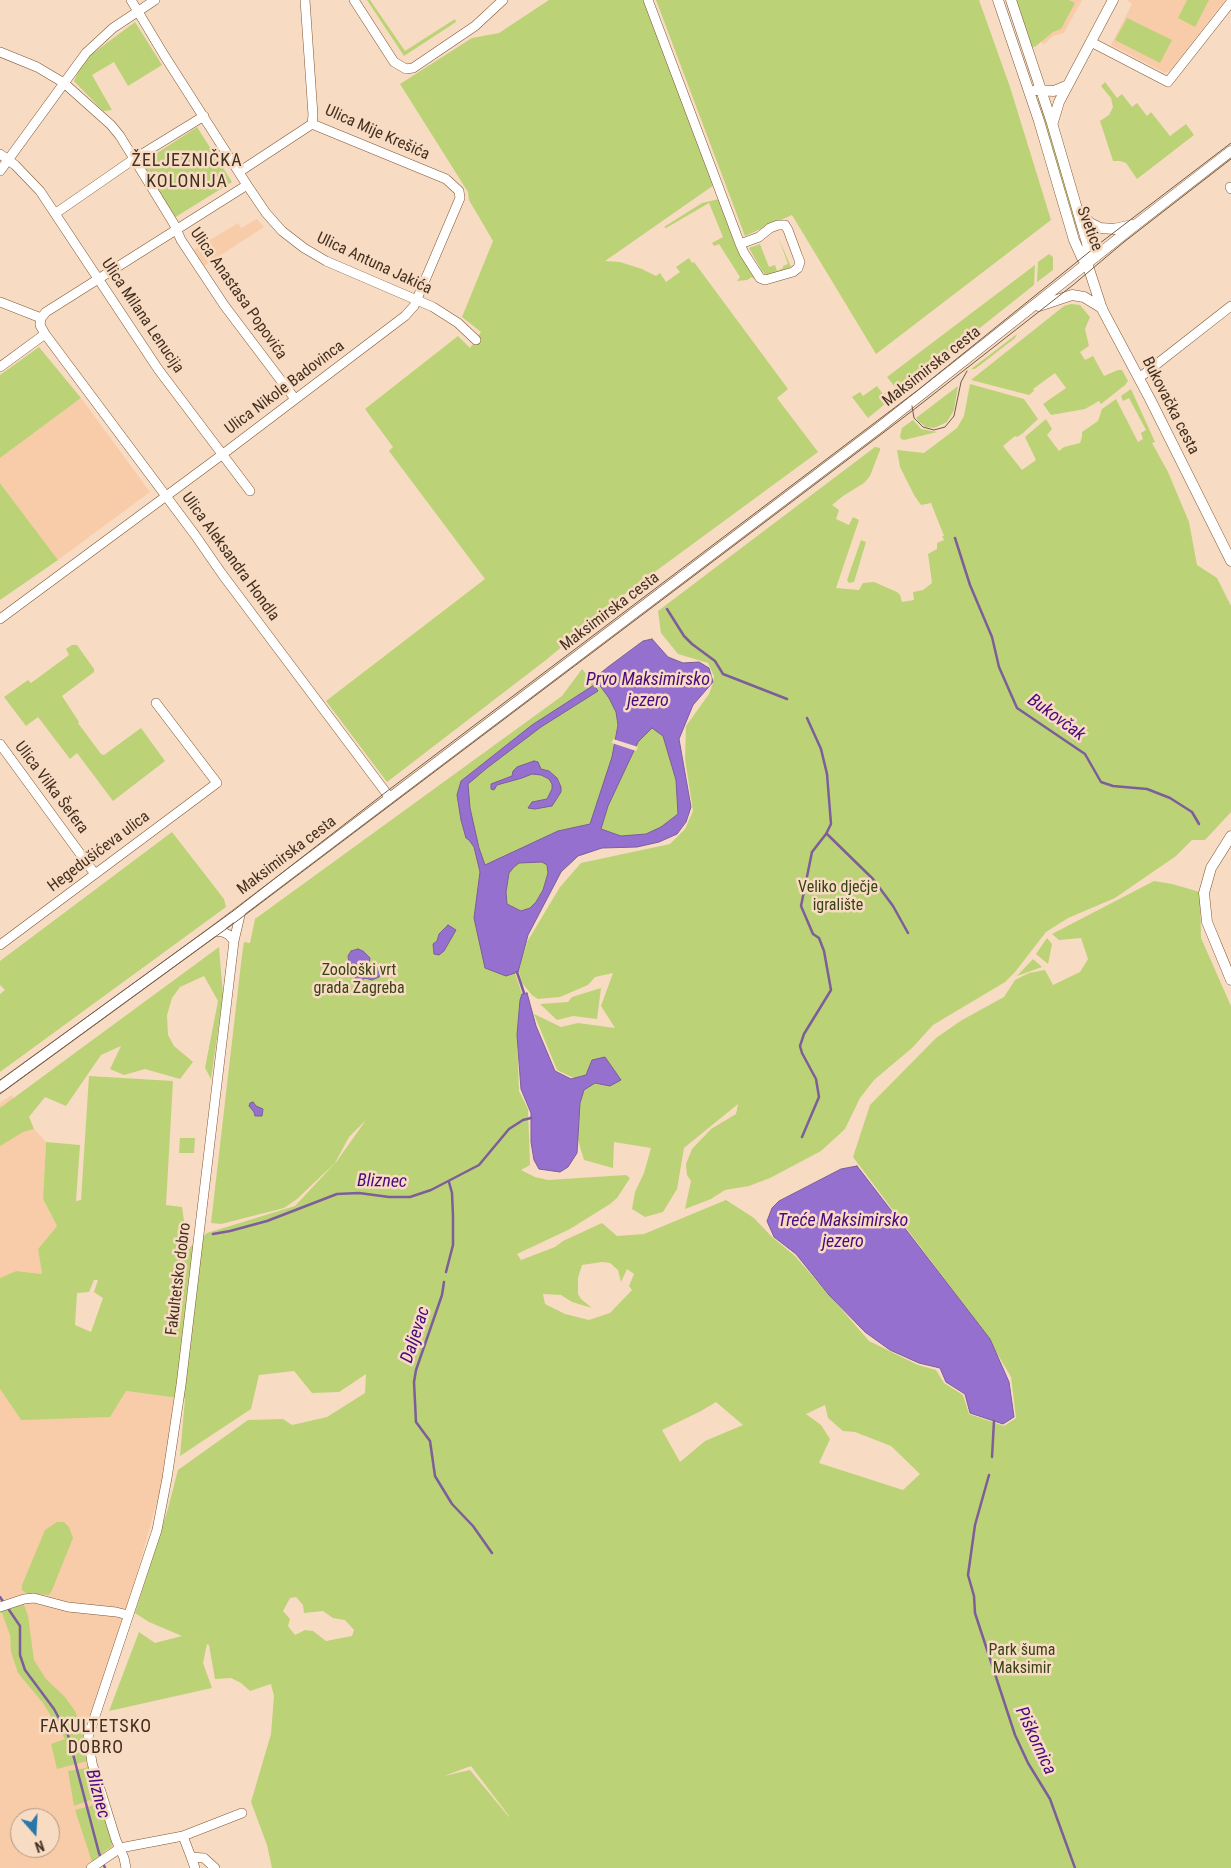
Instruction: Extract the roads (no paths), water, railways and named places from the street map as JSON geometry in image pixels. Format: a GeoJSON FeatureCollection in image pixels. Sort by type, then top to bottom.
{"type":"FeatureCollection","features":[{"type":"Feature","properties":{"kind":"main road","name":"Svetice"},"geometry":{"type":"LineString","coordinates":[[998,0],[1028,87],[1074,240],[1082,258],[1087,263],[1089,256],[1088,243],[1043,92],[1011,0]]}},
{"type":"Feature","properties":{"kind":"main road"},"geometry":{"type":"LineString","coordinates":[[1052,123],[1055,109],[1113,0]]}},
{"type":"Feature","properties":{"kind":"main road"},"geometry":{"type":"LineString","coordinates":[[1028,87],[1043,92],[1058,91],[1068,85]]}},
{"type":"Feature","properties":{"kind":"main road","name":"Maksimirska cesta"},"geometry":{"type":"LineString","coordinates":[[0,1087],[214,931],[899,412],[1231,151]]}},
{"type":"Feature","properties":{"kind":"main road"},"geometry":{"type":"LineString","coordinates":[[1078,210],[1087,221],[1100,228],[1119,228],[1138,223]]}},
{"type":"Feature","properties":{"kind":"main road","name":"Bukovačka cesta"},"geometry":{"type":"LineString","coordinates":[[1087,263],[1102,309],[1227,543],[1231,561]]}},
{"type":"Feature","properties":{"kind":"main road"},"geometry":{"type":"LineString","coordinates":[[1027,311],[1072,295],[1084,297],[1102,309]]}},
{"type":"Feature","properties":{"kind":"main road"},"geometry":{"type":"LineString","coordinates":[[1231,836],[1211,868],[1204,893],[1207,922],[1231,980]]}},
{"type":"Feature","properties":{"kind":"street","name":"Ulica Antuna Jakića"},"geometry":{"type":"LineString","coordinates":[[131,0],[164,55],[271,220],[304,248],[326,261],[417,300],[458,323],[476,340]]}},
{"type":"Feature","properties":{"kind":"street"},"geometry":{"type":"LineString","coordinates":[[0,170],[78,63],[95,43],[155,0]]}},
{"type":"Feature","properties":{"kind":"street","name":"Ulica Mije Krešića"},"geometry":{"type":"LineString","coordinates":[[305,0],[313,115],[312,124],[446,180],[456,187]]}},
{"type":"Feature","properties":{"kind":"street"},"geometry":{"type":"LineString","coordinates":[[354,0],[394,62],[402,68],[409,69],[475,26],[503,0]]}},
{"type":"Feature","properties":{"kind":"street"},"geometry":{"type":"LineString","coordinates":[[648,0],[740,244],[747,258],[762,279],[769,280],[793,272],[799,265],[788,230],[784,225],[770,228],[759,237],[740,244]]}},
{"type":"Feature","properties":{"kind":"street"},"geometry":{"type":"LineString","coordinates":[[1092,42],[1168,82],[1231,2]]}},
{"type":"Feature","properties":{"kind":"street","name":"Ulica Anastasa Popovića"},"geometry":{"type":"LineString","coordinates":[[0,52],[37,67],[64,83],[111,125],[120,136],[181,240],[233,319],[295,399]]}},
{"type":"Feature","properties":{"kind":"street"},"geometry":{"type":"LineString","coordinates":[[56,214],[134,160],[204,116]]}},
{"type":"Feature","properties":{"kind":"street"},"geometry":{"type":"LineString","coordinates":[[239,172],[312,124]]}},
{"type":"Feature","properties":{"kind":"street","name":"Ulica Milana Lenucija"},"geometry":{"type":"LineString","coordinates":[[0,154],[31,180],[56,214],[158,369],[250,491]]}},
{"type":"Feature","properties":{"kind":"street"},"geometry":{"type":"LineString","coordinates":[[0,367],[45,334],[40,325],[41,318],[46,312],[247,185]]}},
{"type":"Feature","properties":{"kind":"street","name":"Ulica Nikole Badovinca"},"geometry":{"type":"LineString","coordinates":[[0,620],[405,316],[417,300],[460,198],[456,187]]}},
{"type":"Feature","properties":{"kind":"street"},"geometry":{"type":"LineString","coordinates":[[0,302],[41,318]]}},
{"type":"Feature","properties":{"kind":"street"},"geometry":{"type":"LineString","coordinates":[[1139,378],[1231,306]]}},
{"type":"Feature","properties":{"kind":"street","name":"Ulica Aleksandra Hondla"},"geometry":{"type":"LineString","coordinates":[[45,334],[390,798]]}},
{"type":"Feature","properties":{"kind":"street","name":"Hegedušićeva ulica"},"geometry":{"type":"LineString","coordinates":[[0,944],[216,783],[156,703]]}},
{"type":"Feature","properties":{"kind":"street","name":"Ulica Vilka Šefera"},"geometry":{"type":"LineString","coordinates":[[0,744],[95,874]]}},
{"type":"Feature","properties":{"kind":"street","name":"Fakultetsko dobro"},"geometry":{"type":"LineString","coordinates":[[126,1868],[92,1763],[88,1737],[157,1530],[167,1478],[182,1376],[234,941],[241,910]]}},
{"type":"Feature","properties":{"kind":"street"},"geometry":{"type":"LineString","coordinates":[[214,931],[223,932],[234,941]]}},
{"type":"Feature","properties":{"kind":"street"},"geometry":{"type":"LineString","coordinates":[[0,1607],[34,1598],[68,1607],[128,1615]]}},
{"type":"Feature","properties":{"kind":"street"},"geometry":{"type":"LineString","coordinates":[[94,1866],[120,1848],[183,1836],[242,1813]]}},
{"type":"Feature","properties":{"kind":"street"},"geometry":{"type":"LineString","coordinates":[[183,1836],[195,1868]]}},
{"type":"Feature","properties":{"kind":"street"},"geometry":{"type":"LineString","coordinates":[[191,1857],[204,1858],[215,1868]]}},
{"type":"Feature","properties":{"kind":"water","name":"Prvo Maksimirsko jezero"},"geometry":{"type":"Polygon","coordinates":[[[652,639],[668,657],[683,663],[699,662],[709,668],[713,682],[693,705],[679,739],[691,807],[686,822],[677,834],[659,842],[637,847],[602,848],[578,856],[561,872],[528,935],[518,972],[506,976],[485,968],[474,918],[480,872],[474,847],[466,838],[461,820],[457,795],[461,781],[532,725],[594,685],[598,691],[541,727],[468,784],[470,808],[485,865],[558,831],[590,824],[612,757],[618,725],[616,712],[609,698],[595,679],[643,641],[652,639]],[[652,728],[638,742],[608,806],[601,829],[621,836],[646,834],[661,827],[678,814],[676,780],[663,736],[652,728]],[[542,862],[519,863],[509,873],[506,892],[507,904],[521,911],[530,908],[536,902],[543,890],[548,873],[547,865],[542,862]]]}},
{"type":"Feature","properties":{"kind":"water"},"geometry":{"type":"Polygon","coordinates":[[[534,761],[538,762],[541,769],[549,771],[557,778],[561,787],[561,792],[552,806],[535,809],[528,808],[532,802],[547,799],[552,789],[549,779],[541,775],[532,774],[497,785],[494,790],[491,789],[491,784],[512,776],[513,771],[517,767],[534,761]]]}},
{"type":"Feature","properties":{"kind":"water"},"geometry":{"type":"Polygon","coordinates":[[[448,925],[456,930],[444,951],[439,955],[434,954],[433,944],[448,925]]]}},
{"type":"Feature","properties":{"kind":"water"},"geometry":{"type":"Polygon","coordinates":[[[358,949],[370,958],[369,964],[363,968],[365,972],[373,973],[379,966],[384,966],[385,969],[379,977],[372,980],[365,978],[359,982],[355,981],[356,971],[354,966],[349,963],[348,956],[351,951],[358,949]]]}},
{"type":"Feature","properties":{"kind":"water"},"geometry":{"type":"Polygon","coordinates":[[[527,993],[536,1026],[555,1071],[571,1079],[586,1075],[592,1060],[605,1057],[621,1080],[610,1086],[595,1083],[584,1090],[580,1103],[577,1153],[568,1167],[560,1172],[539,1169],[534,1160],[531,1142],[531,1113],[521,1089],[517,1035],[520,1000],[522,994],[527,993]]]}},
{"type":"Feature","properties":{"kind":"water"},"geometry":{"type":"Polygon","coordinates":[[[253,1102],[256,1106],[263,1109],[262,1116],[255,1116],[249,1106],[253,1102]]]}},
{"type":"Feature","properties":{"kind":"water","name":"Treće Maksimirsko jezero"},"geometry":{"type":"Polygon","coordinates":[[[857,1166],[990,1339],[1009,1382],[1014,1417],[1003,1424],[970,1413],[965,1394],[946,1382],[940,1368],[919,1363],[890,1350],[865,1332],[829,1295],[796,1254],[774,1237],[767,1221],[772,1208],[779,1201],[841,1169],[857,1166]]]}},
{"type":"Feature","properties":{"kind":"waterway","name":"Bukovčak"},"geometry":{"type":"LineString","coordinates":[[955,538],[970,585],[992,637],[999,667],[1017,708],[1085,754],[1101,782],[1113,786],[1147,789],[1170,798],[1192,812],[1199,824]]}},
{"type":"Feature","properties":{"kind":"waterway"},"geometry":{"type":"LineString","coordinates":[[667,609],[684,636],[715,661],[723,674],[787,699]]}},
{"type":"Feature","properties":{"kind":"waterway"},"geometry":{"type":"LineString","coordinates":[[802,1137],[819,1097],[816,1079],[800,1046],[804,1034],[831,990],[824,951],[819,938],[813,934],[801,906],[812,852],[831,824],[827,774],[821,749],[807,718]]}},
{"type":"Feature","properties":{"kind":"waterway"},"geometry":{"type":"LineString","coordinates":[[827,834],[873,879],[893,906],[908,933]]}},
{"type":"Feature","properties":{"kind":"waterway"},"geometry":{"type":"LineString","coordinates":[[517,972],[524,993]]}},
{"type":"Feature","properties":{"kind":"waterway","name":"Bliznec"},"geometry":{"type":"LineString","coordinates":[[213,1234],[267,1221],[337,1194],[359,1193],[389,1197],[410,1197],[431,1190],[479,1165],[509,1129],[523,1120],[531,1118]]}},
{"type":"Feature","properties":{"kind":"waterway"},"geometry":{"type":"LineString","coordinates":[[446,1272],[453,1245],[452,1193],[449,1182]]}},
{"type":"Feature","properties":{"kind":"waterway","name":"Daljevac"},"geometry":{"type":"LineString","coordinates":[[444,1282],[442,1295],[416,1370],[414,1382],[416,1422],[430,1441],[435,1476],[452,1504],[473,1526],[492,1553]]}},
{"type":"Feature","properties":{"kind":"waterway","name":"Piškornica"},"geometry":{"type":"LineString","coordinates":[[992,1457],[994,1421]]}},
{"type":"Feature","properties":{"kind":"waterway","name":"Piškornica"},"geometry":{"type":"LineString","coordinates":[[989,1475],[975,1525],[968,1575],[974,1596],[975,1613],[1015,1735],[1028,1763],[1050,1799],[1075,1868]]}},
{"type":"Feature","properties":{"kind":"waterway","name":"Bliznec"},"geometry":{"type":"LineString","coordinates":[[0,1597],[4,1603]]}},
{"type":"Feature","properties":{"kind":"waterway","name":"Bliznec"},"geometry":{"type":"LineString","coordinates":[[7,1607],[20,1626],[20,1655],[25,1670],[54,1709],[68,1735],[99,1853],[105,1868]]}},
{"type":"Feature","properties":{"kind":"tram line"},"geometry":{"type":"LineString","coordinates":[[0,1080],[233,911],[386,792],[918,390],[1104,240],[1231,143]]}},
{"type":"Feature","properties":{"kind":"tram line"},"geometry":{"type":"LineString","coordinates":[[0,1094],[237,921],[912,411],[1231,159]]}},
{"type":"Feature","properties":{"kind":"tram line"},"geometry":{"type":"LineString","coordinates":[[912,406],[914,418],[923,427],[934,430],[945,427],[954,416],[961,382],[967,371]]}},
{"type":"Feature","properties":{"kind":"district","name":"ŽELJEZNIČKA KOLONIJA"},"geometry":{"type":"Point","coordinates":[187,171]}},
{"type":"Feature","properties":{"kind":"district","name":"FAKULTETSKO DOBRO"},"geometry":{"type":"Point","coordinates":[96,1737]}},
{"type":"Feature","properties":{"kind":"park label","name":"Veliko dječje igralište"},"geometry":{"type":"Point","coordinates":[838,897]}},
{"type":"Feature","properties":{"kind":"park label","name":"Zoološki vrt grada Zagreba"},"geometry":{"type":"Point","coordinates":[359,980]}},
{"type":"Feature","properties":{"kind":"park label","name":"Park šuma Maksimir"},"geometry":{"type":"Point","coordinates":[1022,1660]}}]}
